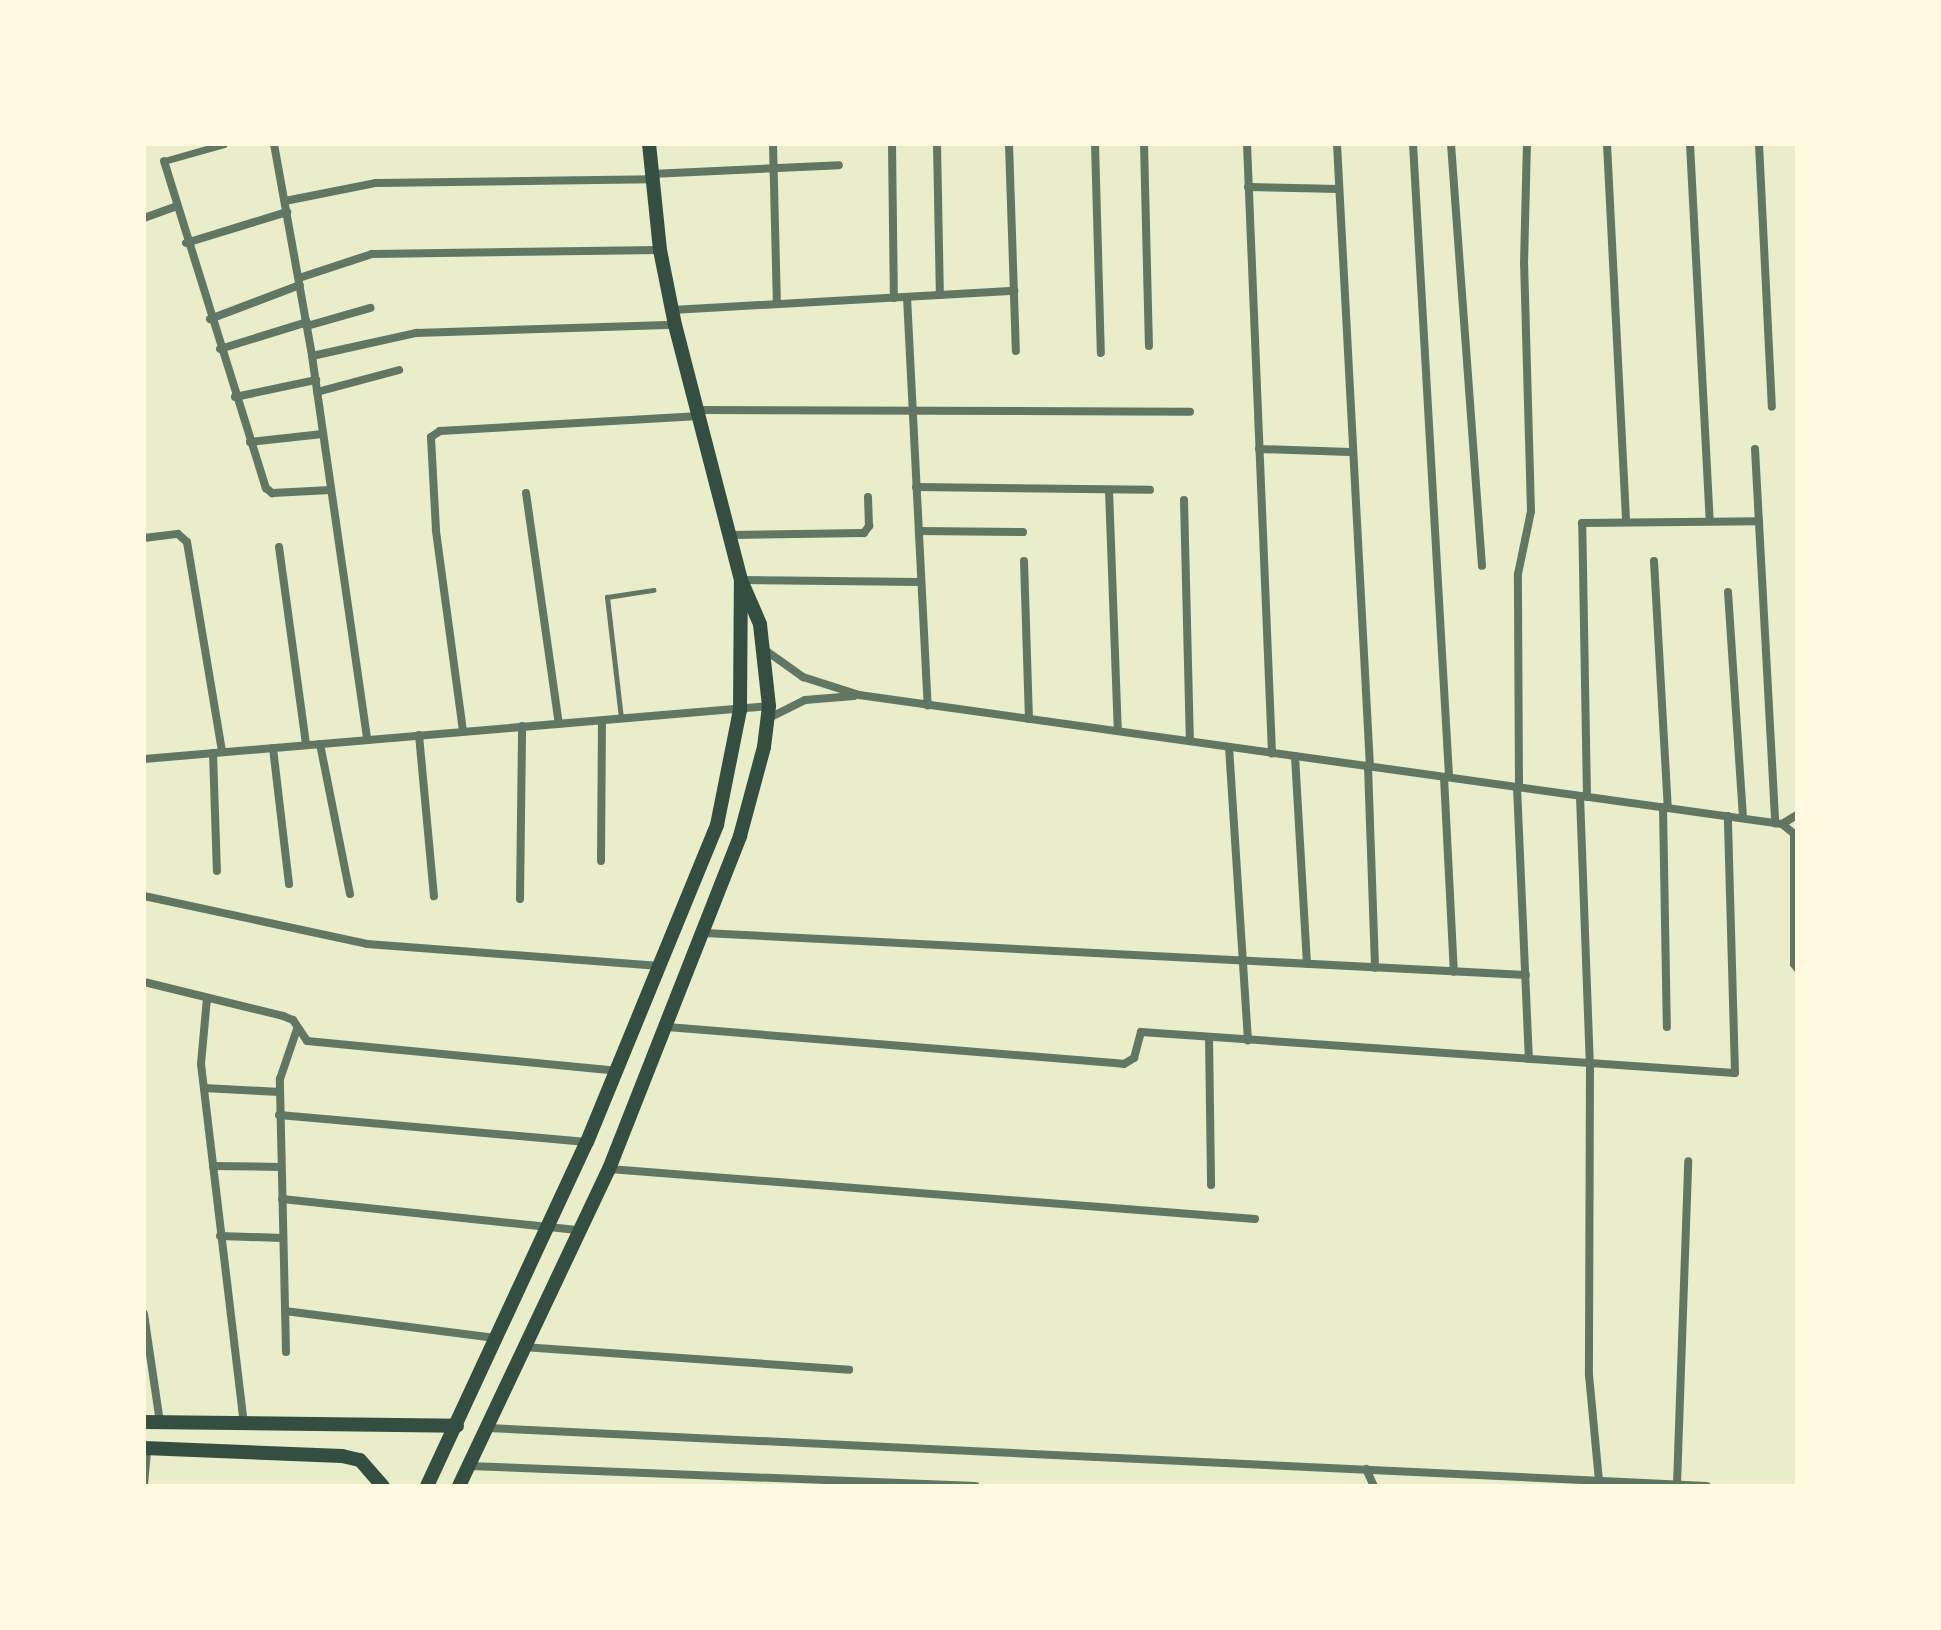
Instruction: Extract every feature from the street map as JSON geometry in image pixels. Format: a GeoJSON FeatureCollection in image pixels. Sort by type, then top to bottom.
{"type":"FeatureCollection","features":[{"type":"Feature","properties":{"kind":"main road"},"geometry":{"type":"LineString","coordinates":[[459,1486],[609,1169],[667,1027],[750,807],[768,712],[765,650],[760,624],[741,580],[674,317],[660,250],[649,144]]}},
{"type":"Feature","properties":{"kind":"main road"},"geometry":{"type":"LineString","coordinates":[[427,1486],[587,1142],[661,966],[724,801],[740,710],[741,580]]}},
{"type":"Feature","properties":{"kind":"main road"},"geometry":{"type":"LineString","coordinates":[[144,1422],[457,1426]]}},
{"type":"Feature","properties":{"kind":"main road"},"geometry":{"type":"LineString","coordinates":[[146,1448],[342,1456],[360,1460],[383,1486]]}},
{"type":"Feature","properties":{"kind":"street"},"geometry":{"type":"LineString","coordinates":[[224,144],[164,161],[186,243],[268,491],[331,490]]}},
{"type":"Feature","properties":{"kind":"street"},"geometry":{"type":"LineString","coordinates":[[274,144],[316,380],[367,740]]}},
{"type":"Feature","properties":{"kind":"street"},"geometry":{"type":"LineString","coordinates":[[773,144],[777,304]]}},
{"type":"Feature","properties":{"kind":"street"},"geometry":{"type":"LineString","coordinates":[[892,144],[894,298]]}},
{"type":"Feature","properties":{"kind":"street"},"geometry":{"type":"LineString","coordinates":[[937,144],[940,295]]}},
{"type":"Feature","properties":{"kind":"street"},"geometry":{"type":"LineString","coordinates":[[1009,144],[1016,351]]}},
{"type":"Feature","properties":{"kind":"street"},"geometry":{"type":"LineString","coordinates":[[1095,144],[1101,353]]}},
{"type":"Feature","properties":{"kind":"street"},"geometry":{"type":"LineString","coordinates":[[1144,144],[1149,346]]}},
{"type":"Feature","properties":{"kind":"street"},"geometry":{"type":"LineString","coordinates":[[1247,144],[1272,753]]}},
{"type":"Feature","properties":{"kind":"street"},"geometry":{"type":"LineString","coordinates":[[1337,144],[1350,452],[1369,766],[1375,968]]}},
{"type":"Feature","properties":{"kind":"street"},"geometry":{"type":"LineString","coordinates":[[1413,144],[1454,972]]}},
{"type":"Feature","properties":{"kind":"street"},"geometry":{"type":"LineString","coordinates":[[1451,144],[1482,566]]}},
{"type":"Feature","properties":{"kind":"street"},"geometry":{"type":"LineString","coordinates":[[1527,144],[1524,264],[1531,511],[1518,574],[1518,787],[1529,1059]]}},
{"type":"Feature","properties":{"kind":"street"},"geometry":{"type":"LineString","coordinates":[[1607,144],[1626,519]]}},
{"type":"Feature","properties":{"kind":"street"},"geometry":{"type":"LineString","coordinates":[[1690,144],[1710,520]]}},
{"type":"Feature","properties":{"kind":"street"},"geometry":{"type":"LineString","coordinates":[[1759,144],[1772,407]]}},
{"type":"Feature","properties":{"kind":"street"},"geometry":{"type":"LineString","coordinates":[[285,201],[376,183],[651,177],[839,165]]}},
{"type":"Feature","properties":{"kind":"street"},"geometry":{"type":"LineString","coordinates":[[1248,187],[1339,189]]}},
{"type":"Feature","properties":{"kind":"street"},"geometry":{"type":"LineString","coordinates":[[144,218],[175,207]]}},
{"type":"Feature","properties":{"kind":"street"},"geometry":{"type":"LineString","coordinates":[[186,243],[287,212]]}},
{"type":"Feature","properties":{"kind":"street"},"geometry":{"type":"LineString","coordinates":[[210,319],[300,282],[334,263],[384,253],[660,250]]}},
{"type":"Feature","properties":{"kind":"street"},"geometry":{"type":"LineString","coordinates":[[312,356],[416,333],[674,317],[777,304],[1014,291]]}},
{"type":"Feature","properties":{"kind":"street"},"geometry":{"type":"LineString","coordinates":[[907,297],[928,705]]}},
{"type":"Feature","properties":{"kind":"street"},"geometry":{"type":"LineString","coordinates":[[220,349],[370,308]]}},
{"type":"Feature","properties":{"kind":"street"},"geometry":{"type":"LineString","coordinates":[[317,392],[399,370]]}},
{"type":"Feature","properties":{"kind":"street"},"geometry":{"type":"LineString","coordinates":[[235,397],[316,380]]}},
{"type":"Feature","properties":{"kind":"street"},"geometry":{"type":"LineString","coordinates":[[463,731],[436,530],[433,434],[699,413],[1190,412]]}},
{"type":"Feature","properties":{"kind":"street"},"geometry":{"type":"LineString","coordinates":[[250,442],[323,434]]}},
{"type":"Feature","properties":{"kind":"street"},"geometry":{"type":"LineString","coordinates":[[1259,449],[1350,452]]}},
{"type":"Feature","properties":{"kind":"street"},"geometry":{"type":"LineString","coordinates":[[1755,449],[1779,823]]}},
{"type":"Feature","properties":{"kind":"street"},"geometry":{"type":"LineString","coordinates":[[916,487],[1150,490]]}},
{"type":"Feature","properties":{"kind":"street"},"geometry":{"type":"LineString","coordinates":[[1109,490],[1118,731]]}},
{"type":"Feature","properties":{"kind":"street"},"geometry":{"type":"LineString","coordinates":[[526,493],[559,724]]}},
{"type":"Feature","properties":{"kind":"street"},"geometry":{"type":"LineString","coordinates":[[730,535],[864,533],[868,497]]}},
{"type":"Feature","properties":{"kind":"street"},"geometry":{"type":"LineString","coordinates":[[1184,500],[1190,741]]}},
{"type":"Feature","properties":{"kind":"street"},"geometry":{"type":"LineString","coordinates":[[1599,1480],[1589,1375],[1590,1063],[1583,796],[1581,528],[1587,520],[1759,521]]}},
{"type":"Feature","properties":{"kind":"street"},"geometry":{"type":"LineString","coordinates":[[919,531],[1023,532]]}},
{"type":"Feature","properties":{"kind":"street"},"geometry":{"type":"LineString","coordinates":[[144,538],[178,534],[187,542],[218,753],[217,871]]}},
{"type":"Feature","properties":{"kind":"street"},"geometry":{"type":"LineString","coordinates":[[279,547],[306,745]]}},
{"type":"Feature","properties":{"kind":"street"},"geometry":{"type":"LineString","coordinates":[[1024,561],[1029,719]]}},
{"type":"Feature","properties":{"kind":"street"},"geometry":{"type":"LineString","coordinates":[[1654,561],[1665,808],[1667,1027]]}},
{"type":"Feature","properties":{"kind":"street"},"geometry":{"type":"LineString","coordinates":[[741,580],[921,582]]}},
{"type":"Feature","properties":{"kind":"street"},"geometry":{"type":"LineString","coordinates":[[1728,592],[1743,818]]}},
{"type":"Feature","properties":{"kind":"street"},"geometry":{"type":"LineString","coordinates":[[765,650],[803,677],[859,695],[1779,823],[1794,834]]}},
{"type":"Feature","properties":{"kind":"street"},"geometry":{"type":"LineString","coordinates":[[144,759],[522,726],[740,710],[768,712],[805,700],[859,695]]}},
{"type":"Feature","properties":{"kind":"street"},"geometry":{"type":"LineString","coordinates":[[601,861],[602,721]]}},
{"type":"Feature","properties":{"kind":"street"},"geometry":{"type":"LineString","coordinates":[[520,899],[522,726]]}},
{"type":"Feature","properties":{"kind":"street"},"geometry":{"type":"LineString","coordinates":[[419,735],[434,896]]}},
{"type":"Feature","properties":{"kind":"street"},"geometry":{"type":"LineString","coordinates":[[320,744],[350,894]]}},
{"type":"Feature","properties":{"kind":"street"},"geometry":{"type":"LineString","coordinates":[[1229,747],[1248,1040]]}},
{"type":"Feature","properties":{"kind":"street"},"geometry":{"type":"LineString","coordinates":[[273,748],[289,884]]}},
{"type":"Feature","properties":{"kind":"street"},"geometry":{"type":"LineString","coordinates":[[1295,756],[1307,964]]}},
{"type":"Feature","properties":{"kind":"street"},"geometry":{"type":"LineString","coordinates":[[1779,823],[1797,815]]}},
{"type":"Feature","properties":{"kind":"street"},"geometry":{"type":"LineString","coordinates":[[667,1027],[1124,1064],[1134,1058],[1141,1032],[1735,1073],[1728,816]]}},
{"type":"Feature","properties":{"kind":"street"},"geometry":{"type":"LineString","coordinates":[[144,896],[367,944],[661,966]]}},
{"type":"Feature","properties":{"kind":"street"},"geometry":{"type":"LineString","coordinates":[[704,933],[1526,975]]}},
{"type":"Feature","properties":{"kind":"street"},"geometry":{"type":"LineString","coordinates":[[144,982],[283,1016],[307,1041],[617,1071]]}},
{"type":"Feature","properties":{"kind":"street"},"geometry":{"type":"LineString","coordinates":[[207,998],[204,1088],[244,1423]]}},
{"type":"Feature","properties":{"kind":"street"},"geometry":{"type":"LineString","coordinates":[[286,1352],[279,1115],[281,1072],[298,1029]]}},
{"type":"Feature","properties":{"kind":"street"},"geometry":{"type":"LineString","coordinates":[[1209,1037],[1211,1185]]}},
{"type":"Feature","properties":{"kind":"street"},"geometry":{"type":"LineString","coordinates":[[204,1088],[280,1092]]}},
{"type":"Feature","properties":{"kind":"street"},"geometry":{"type":"LineString","coordinates":[[279,1115],[587,1142]]}},
{"type":"Feature","properties":{"kind":"street"},"geometry":{"type":"LineString","coordinates":[[1677,1484],[1688,1161]]}},
{"type":"Feature","properties":{"kind":"street"},"geometry":{"type":"LineString","coordinates":[[213,1166],[281,1167]]}},
{"type":"Feature","properties":{"kind":"street"},"geometry":{"type":"LineString","coordinates":[[609,1169],[1255,1219]]}},
{"type":"Feature","properties":{"kind":"street"},"geometry":{"type":"LineString","coordinates":[[282,1199],[547,1224],[579,1230]]}},
{"type":"Feature","properties":{"kind":"street"},"geometry":{"type":"LineString","coordinates":[[220,1236],[283,1238]]}},
{"type":"Feature","properties":{"kind":"street"},"geometry":{"type":"LineString","coordinates":[[285,1311],[495,1338]]}},
{"type":"Feature","properties":{"kind":"street"},"geometry":{"type":"LineString","coordinates":[[144,1314],[160,1422]]}},
{"type":"Feature","properties":{"kind":"street"},"geometry":{"type":"LineString","coordinates":[[523,1347],[849,1370]]}},
{"type":"Feature","properties":{"kind":"street"},"geometry":{"type":"LineString","coordinates":[[487,1428],[878,1450],[1366,1469],[1574,1483],[1599,1480],[1707,1486]]}},
{"type":"Feature","properties":{"kind":"street"},"geometry":{"type":"LineString","coordinates":[[144,1485],[146,1448]]}},
{"type":"Feature","properties":{"kind":"street"},"geometry":{"type":"LineString","coordinates":[[469,1466],[976,1486]]}},
{"type":"Feature","properties":{"kind":"street"},"geometry":{"type":"LineString","coordinates":[[1366,1469],[1374,1486]]}},
{"type":"Feature","properties":{"kind":"lane"},"geometry":{"type":"LineString","coordinates":[[621,719],[607,597],[653,590]]}},
{"type":"Feature","properties":{"kind":"lane"},"geometry":{"type":"LineString","coordinates":[[1794,834],[1792,964],[1797,971]]}}]}
